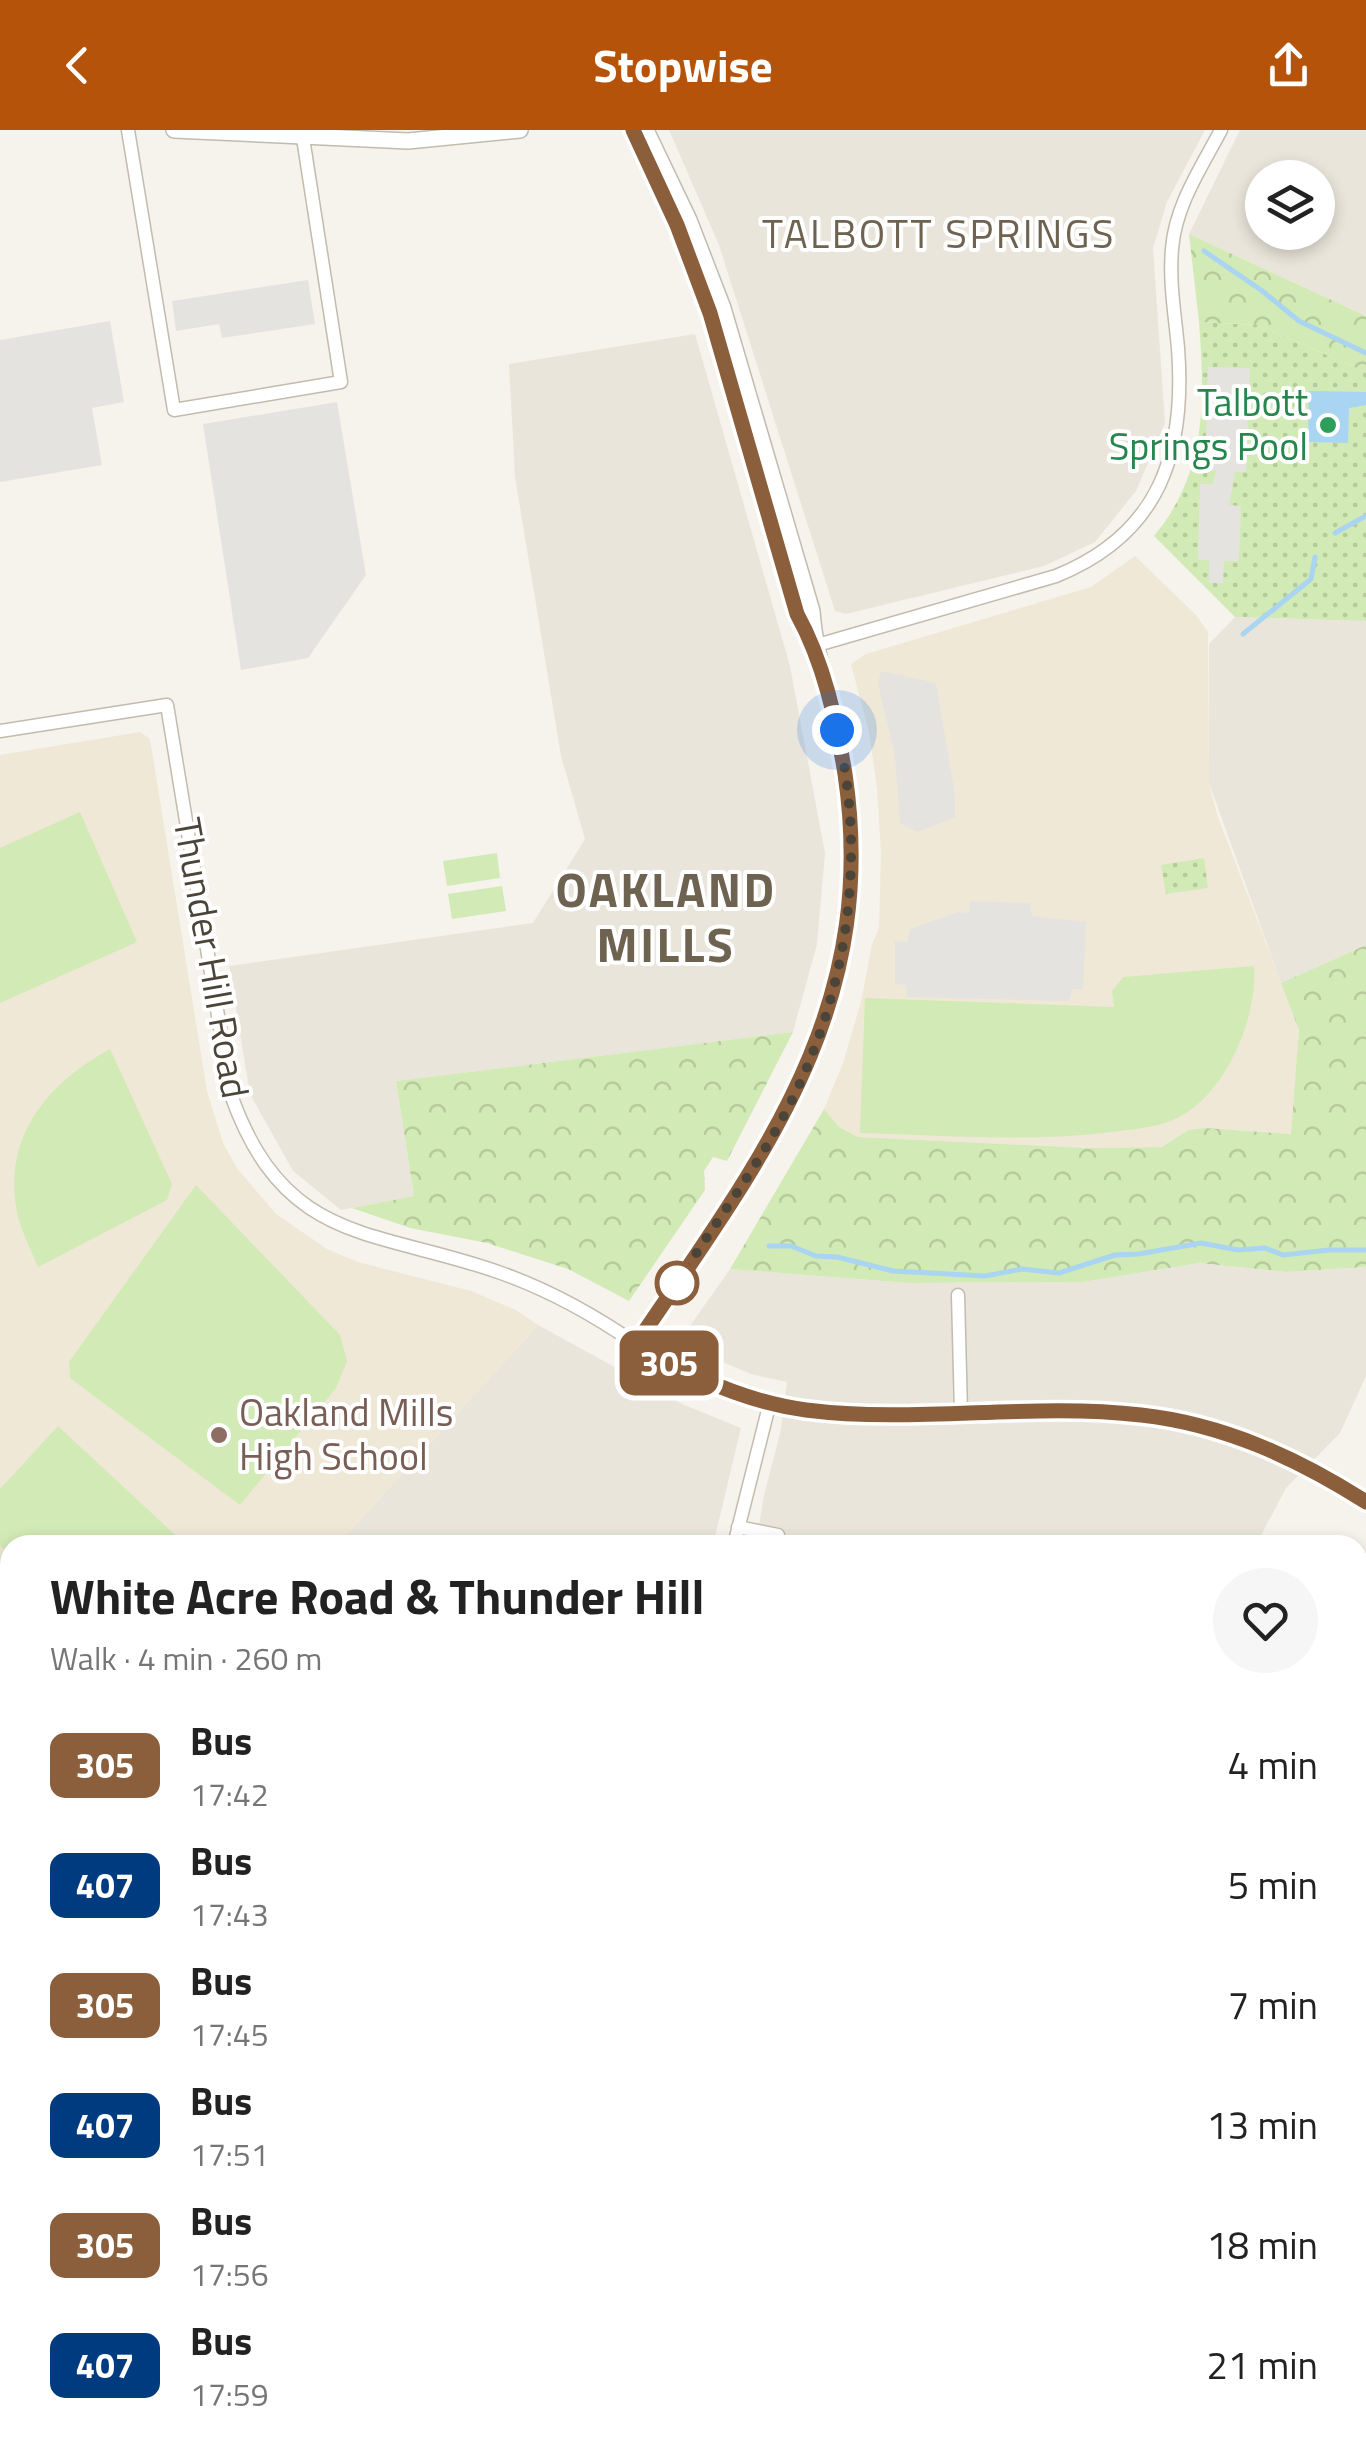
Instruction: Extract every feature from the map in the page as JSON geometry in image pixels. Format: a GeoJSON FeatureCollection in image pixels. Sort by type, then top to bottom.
{"type":"FeatureCollection","features":[{"type":"Feature","properties":{"kind":"street"},"geometry":{"type":"LineString","coordinates":[[128,130],[174,410],[341,382],[304,138]]}},
{"type":"Feature","properties":{"kind":"street"},"geometry":{"type":"LineString","coordinates":[[174,130],[408,141],[520,130]]}},
{"type":"Feature","properties":{"kind":"street"},"geometry":{"type":"LineString","coordinates":[[634,130],[697,273],[797,614],[814,646]]}},
{"type":"Feature","properties":{"kind":"street"},"geometry":{"type":"LineString","coordinates":[[636,1344],[776,1129],[819,1038],[832,999],[850,888],[851,829],[839,739],[814,646],[812,610],[722,308],[689,220],[646,130]]}},
{"type":"Feature","properties":{"kind":"street"},"geometry":{"type":"LineString","coordinates":[[814,646],[1056,576],[1088,563],[1128,531],[1150,504],[1173,453],[1180,415],[1170,273],[1176,221],[1220,130]]}},
{"type":"Feature","properties":{"kind":"street","name":"Thunder Hill Road"},"geometry":{"type":"LineString","coordinates":[[0,731],[168,704],[231,1094],[256,1151],[294,1196],[334,1224],[373,1239],[448,1256],[534,1286],[706,1380],[770,1402],[833,1412],[1136,1414],[1236,1437],[1282,1454],[1366,1502]]}},
{"type":"Feature","properties":{"kind":"street"},"geometry":{"type":"LineString","coordinates":[[958,1295],[960,1413]]}},
{"type":"Feature","properties":{"kind":"street"},"geometry":{"type":"LineString","coordinates":[[736,1535],[770,1402]]}},
{"type":"Feature","properties":{"kind":"street"},"geometry":{"type":"LineString","coordinates":[[738,1527],[778,1535]]}},
{"type":"Feature","properties":{"kind":"shaded area"},"geometry":{"type":"Polygon","coordinates":[[[669,130],[1205,130],[1167,202],[1153,248],[1165,423],[1136,491],[1095,542],[1044,566],[846,614],[835,611],[719,245],[669,130]]]}},
{"type":"Feature","properties":{"kind":"shaded area"},"geometry":{"type":"Polygon","coordinates":[[[1240,130],[1366,130],[1366,316],[1189,234],[1240,130]]]}},
{"type":"Feature","properties":{"kind":"shaded area"},"geometry":{"type":"Polygon","coordinates":[[[308,280],[315,324],[222,338],[219,324],[176,331],[172,301],[308,280]]]}},
{"type":"Feature","properties":{"kind":"shaded area"},"geometry":{"type":"Polygon","coordinates":[[[110,321],[124,402],[92,408],[102,465],[0,482],[0,340],[110,321]]]}},
{"type":"Feature","properties":{"kind":"shaded area"},"geometry":{"type":"Polygon","coordinates":[[[695,334],[790,666],[825,853],[817,944],[793,1032],[396,1081],[414,1196],[341,1210],[293,1171],[250,1094],[229,966],[533,923],[585,839],[561,756],[515,477],[509,364],[695,334]]]}},
{"type":"Feature","properties":{"kind":"shaded area"},"geometry":{"type":"Polygon","coordinates":[[[1208,367],[1250,368],[1246,472],[1235,472],[1229,505],[1241,506],[1239,561],[1224,561],[1223,583],[1209,583],[1209,560],[1198,560],[1200,484],[1213,484],[1216,471],[1205,470],[1208,367]]]}},
{"type":"Feature","properties":{"kind":"shaded area"},"geometry":{"type":"Polygon","coordinates":[[[337,402],[366,575],[308,658],[241,670],[203,424],[337,402]]]}},
{"type":"Feature","properties":{"kind":"shaded area"},"geometry":{"type":"Polygon","coordinates":[[[1135,556],[1196,615],[1208,632],[1209,783],[1217,814],[1299,1030],[1292,1134],[1204,1128],[1188,1130],[1162,1147],[1088,1148],[858,1137],[839,1127],[824,1109],[843,1063],[879,928],[881,853],[877,788],[869,732],[851,664],[866,654],[1091,587],[1135,556]]]}},
{"type":"Feature","properties":{"kind":"shaded area"},"geometry":{"type":"Polygon","coordinates":[[[1235,617],[1366,621],[1366,945],[1281,983],[1209,783],[1209,644],[1235,617]]]}},
{"type":"Feature","properties":{"kind":"shaded area"},"geometry":{"type":"Polygon","coordinates":[[[881,671],[936,683],[955,795],[955,817],[917,832],[900,823],[895,756],[878,684],[881,671]]]}},
{"type":"Feature","properties":{"kind":"shaded area","name":"Oakland Mills High School"},"geometry":{"type":"Polygon","coordinates":[[[140,732],[150,739],[207,1091],[223,1143],[237,1168],[276,1214],[327,1249],[358,1262],[471,1291],[516,1310],[538,1325],[346,1535],[0,1535],[0,755],[140,732]]]}},
{"type":"Feature","properties":{"kind":"shaded area"},"geometry":{"type":"Polygon","coordinates":[[[970,901],[1030,903],[1032,916],[1086,922],[1083,989],[1072,989],[1069,1001],[907,997],[906,985],[895,984],[895,940],[907,942],[910,929],[958,912],[969,913],[970,901]]]}},
{"type":"Feature","properties":{"kind":"shaded area"},"geometry":{"type":"Polygon","coordinates":[[[1199,1263],[1286,1272],[1366,1267],[1366,1376],[1340,1433],[1286,1488],[1261,1535],[758,1535],[787,1382],[751,1374],[678,1343],[730,1269],[909,1283],[1083,1282],[1199,1263]]]}},
{"type":"Feature","properties":{"kind":"shaded area"},"geometry":{"type":"Polygon","coordinates":[[[538,1325],[682,1404],[741,1428],[715,1535],[346,1535],[538,1325]]]}},
{"type":"Feature","properties":{"kind":"green space"},"geometry":{"type":"Polygon","coordinates":[[[1189,234],[1366,316],[1366,372],[1258,325],[1199,322],[1189,234]]]}},
{"type":"Feature","properties":{"kind":"green space"},"geometry":{"type":"Polygon","coordinates":[[[1199,322],[1258,325],[1366,372],[1366,621],[1235,617],[1154,536],[1184,487],[1199,435],[1199,322]]]}},
{"type":"Feature","properties":{"kind":"green space"},"geometry":{"type":"Polygon","coordinates":[[[80,812],[137,942],[0,1003],[0,848],[80,812]]]}},
{"type":"Feature","properties":{"kind":"green space"},"geometry":{"type":"Polygon","coordinates":[[[497,853],[500,878],[447,886],[443,861],[497,853]]]}},
{"type":"Feature","properties":{"kind":"green space"},"geometry":{"type":"Polygon","coordinates":[[[1204,858],[1208,888],[1166,894],[1161,865],[1204,858]]]}},
{"type":"Feature","properties":{"kind":"green space"},"geometry":{"type":"Polygon","coordinates":[[[502,886],[506,911],[452,919],[448,894],[502,886]]]}},
{"type":"Feature","properties":{"kind":"green space"},"geometry":{"type":"Polygon","coordinates":[[[1366,945],[1366,1267],[1286,1272],[1199,1263],[1083,1282],[909,1283],[730,1269],[824,1109],[839,1127],[858,1137],[1088,1148],[1162,1147],[1188,1130],[1204,1128],[1291,1134],[1299,1030],[1281,983],[1366,945]]]}},
{"type":"Feature","properties":{"kind":"green space"},"geometry":{"type":"Polygon","coordinates":[[[1254,966],[1250,1011],[1232,1058],[1204,1099],[1165,1123],[1043,1137],[860,1133],[865,998],[1114,1007],[1112,991],[1123,977],[1254,966]]]}},
{"type":"Feature","properties":{"kind":"green space"},"geometry":{"type":"Polygon","coordinates":[[[793,1032],[727,1161],[713,1157],[704,1171],[705,1190],[629,1301],[568,1269],[487,1243],[410,1228],[352,1208],[414,1196],[396,1081],[793,1032]]]}},
{"type":"Feature","properties":{"kind":"green space"},"geometry":{"type":"Polygon","coordinates":[[[110,1049],[172,1184],[167,1200],[38,1267],[18,1217],[14,1189],[23,1139],[48,1097],[87,1063],[110,1049]]]}},
{"type":"Feature","properties":{"kind":"green space"},"geometry":{"type":"Polygon","coordinates":[[[196,1185],[340,1335],[347,1361],[336,1388],[240,1505],[70,1378],[69,1362],[196,1185]]]}},
{"type":"Feature","properties":{"kind":"green space"},"geometry":{"type":"Polygon","coordinates":[[[58,1426],[175,1535],[0,1535],[0,1489],[58,1426]]]}},
{"type":"Feature","properties":{"kind":"water","name":"Talbott Springs Pool"},"geometry":{"type":"Polygon","coordinates":[[[1309,391],[1366,392],[1366,405],[1349,408],[1348,443],[1308,442],[1309,391]]]}},
{"type":"Feature","properties":{"kind":"waterway"},"geometry":{"type":"LineString","coordinates":[[1204,251],[1299,321],[1366,353]]}},
{"type":"Feature","properties":{"kind":"waterway"},"geometry":{"type":"LineString","coordinates":[[1335,533],[1366,516]]}},
{"type":"Feature","properties":{"kind":"waterway"},"geometry":{"type":"LineString","coordinates":[[1243,634],[1311,579],[1315,557]]}},
{"type":"Feature","properties":{"kind":"waterway"},"geometry":{"type":"LineString","coordinates":[[769,1246],[791,1246],[816,1256],[837,1257],[893,1271],[985,1276],[1022,1269],[1059,1273],[1115,1255],[1201,1243],[1238,1250],[1265,1248],[1283,1255],[1366,1250]]}},
{"type":"Feature","properties":{"kind":"bus line","name":"305"},"geometry":{"type":"LineString","coordinates":[[633,130],[697,273],[732,380],[797,614],[814,646],[839,739],[848,793],[852,861],[845,934],[832,999],[791,1102],[636,1344],[706,1380],[802,1409],[874,1414],[1079,1411],[1153,1416],[1210,1429],[1282,1454],[1366,1502]]}},
{"type":"Feature","properties":{"kind":"place","name":"Talbott Springs Pool"},"geometry":{"type":"Point","coordinates":[1328,425]}},
{"type":"Feature","properties":{"kind":"place","name":"Oakland Mills High School"},"geometry":{"type":"Point","coordinates":[219,1435]}},
{"type":"Feature","properties":{"kind":"district","name":"TALBOTT SPRINGS"},"geometry":{"type":"Point","coordinates":[939,234]}},
{"type":"Feature","properties":{"kind":"district","name":"OAKLAND MILLS"},"geometry":{"type":"Point","coordinates":[666,918]}},
{"type":"Feature","properties":{"kind":"route"},"geometry":{"type":"LineString","coordinates":[[677,1283],[791,1102],[832,999],[845,934],[852,861],[848,793],[837,730]]}}]}
